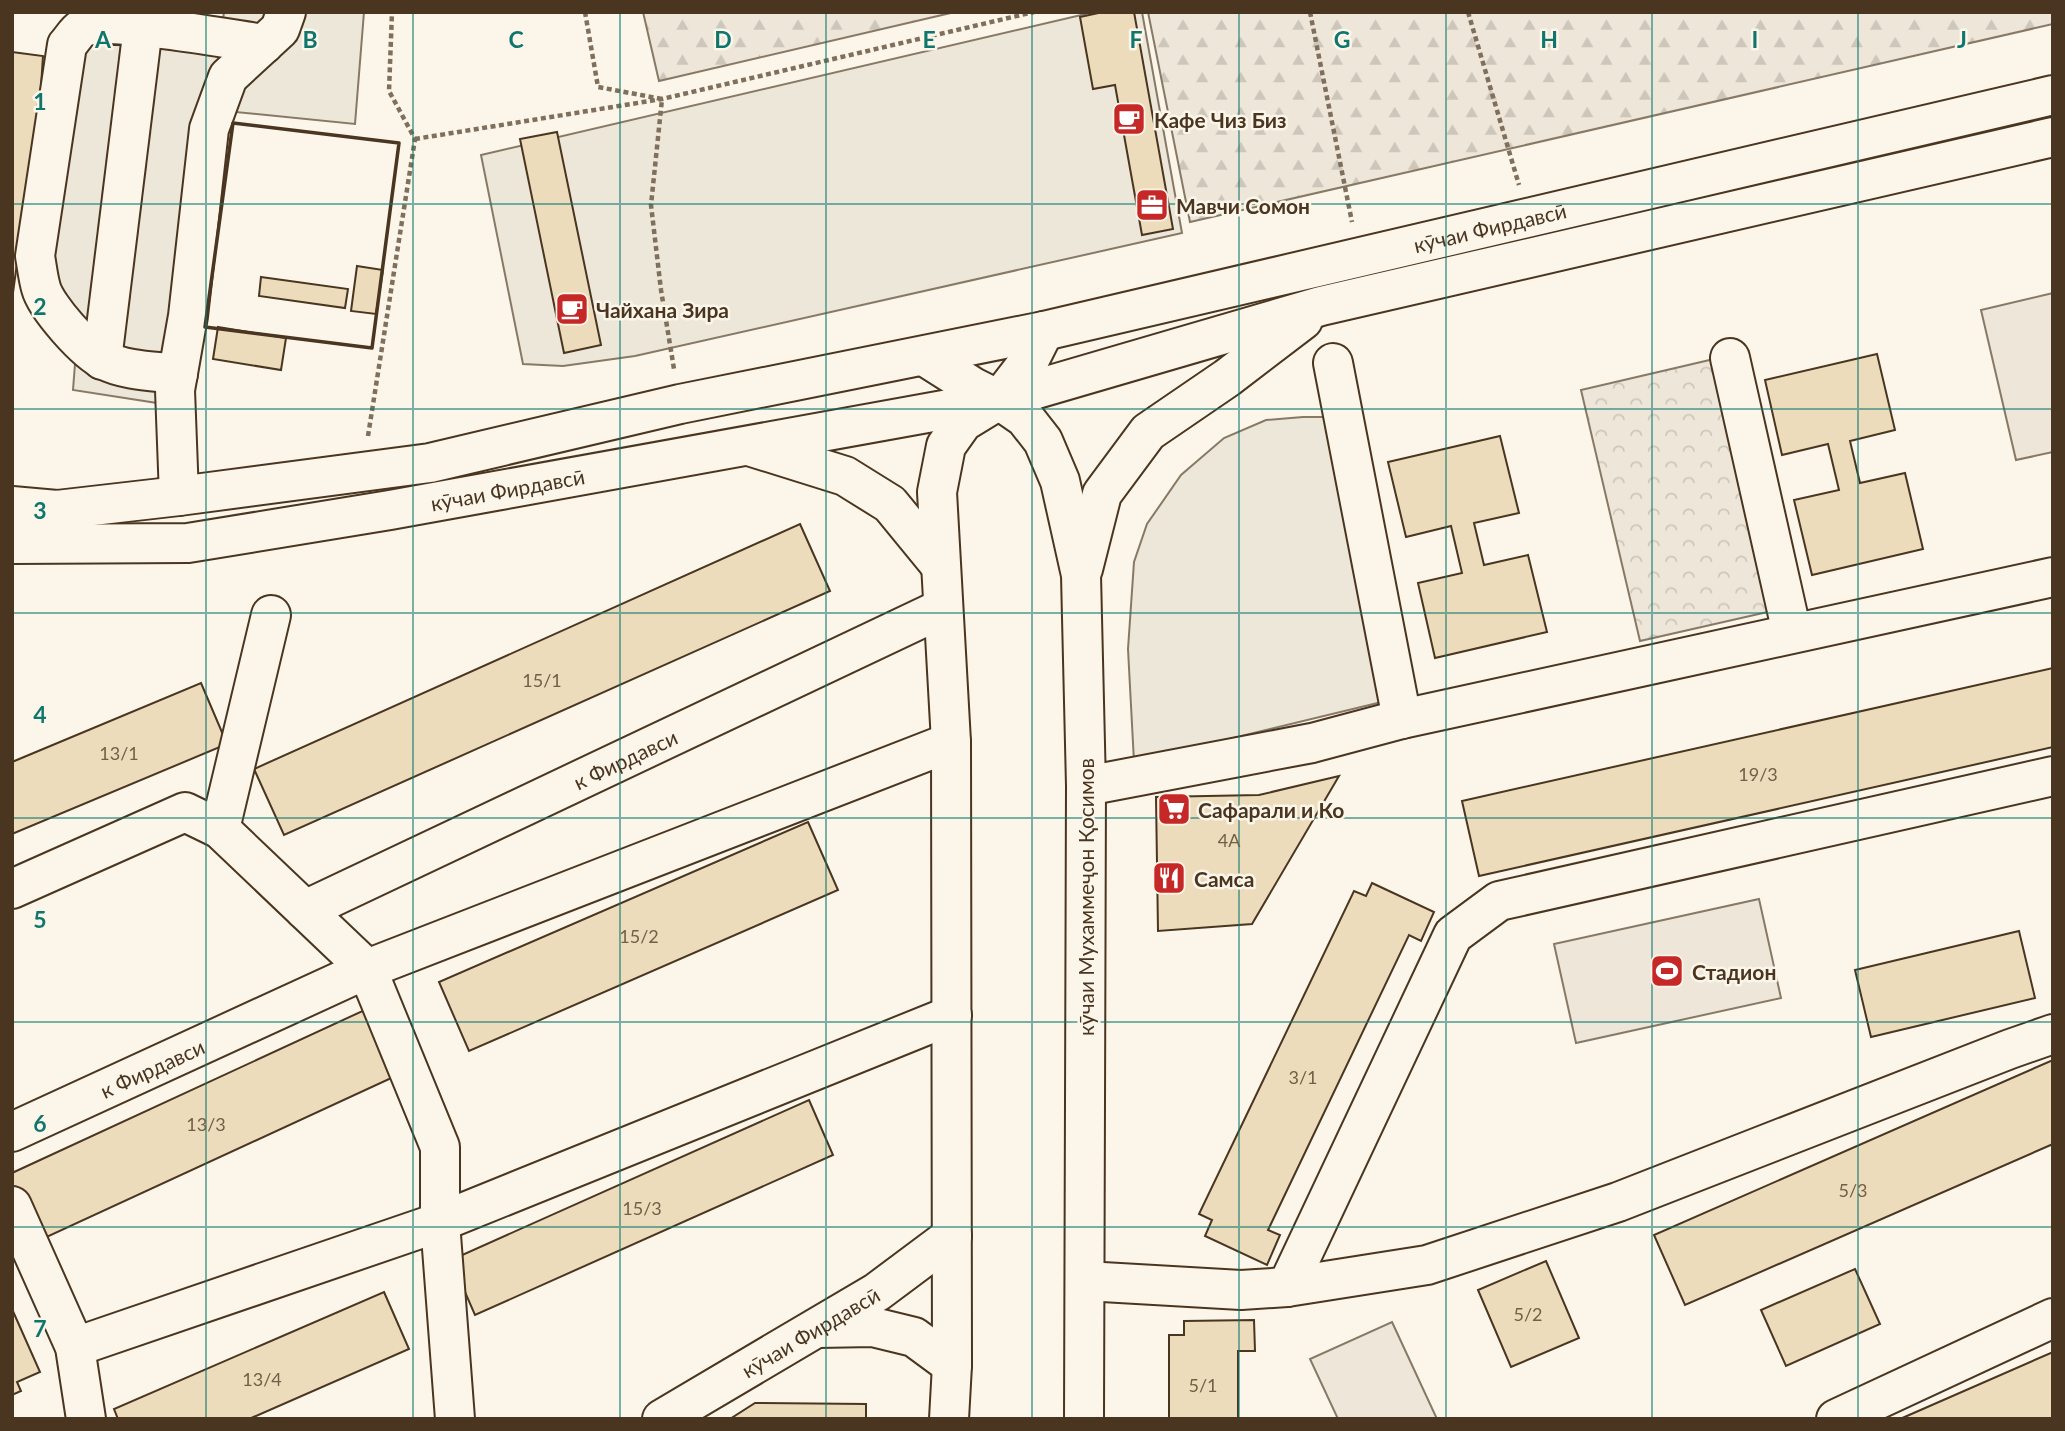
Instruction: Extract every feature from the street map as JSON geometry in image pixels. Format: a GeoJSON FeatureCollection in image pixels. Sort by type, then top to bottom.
{"type":"FeatureCollection","features":[{"type":"Feature","properties":{"kind":"street"},"geometry":{"type":"LineString","coordinates":[[179,496],[175,390],[188,316],[209,129],[228,77],[280,29],[286,12]]}},
{"type":"Feature","properties":{"kind":"street"},"geometry":{"type":"LineString","coordinates":[[178,374],[102,360],[86,348],[64,324],[41,290],[35,256],[67,45],[82,28],[100,25],[143,27],[209,24],[264,44]]}},
{"type":"Feature","properties":{"kind":"street"},"geometry":{"type":"LineString","coordinates":[[102,360],[143,27]]}},
{"type":"Feature","properties":{"kind":"street","name":"кӯчаи Фирдавсӣ"},"geometry":{"type":"LineString","coordinates":[[12,506],[57,510],[430,463],[680,404],[1044,331],[2053,95]]}},
{"type":"Feature","properties":{"kind":"street","name":"кӯчаи Фирдавсӣ"},"geometry":{"type":"LineString","coordinates":[[12,544],[188,543],[390,510],[999,400],[1321,306],[2053,136]]}},
{"type":"Feature","properties":{"kind":"street"},"geometry":{"type":"LineString","coordinates":[[1081,575],[1102,494],[1148,432],[1227,378],[1321,306]]}},
{"type":"Feature","properties":{"kind":"street"},"geometry":{"type":"LineString","coordinates":[[956,1398],[951,742],[937,492],[946,446],[963,422],[999,400],[1029,361],[1044,331]]}},
{"type":"Feature","properties":{"kind":"street"},"geometry":{"type":"LineString","coordinates":[[924,356],[999,400]]}},
{"type":"Feature","properties":{"kind":"street"},"geometry":{"type":"LineString","coordinates":[[1730,358],[1791,634]]}},
{"type":"Feature","properties":{"kind":"street"},"geometry":{"type":"LineString","coordinates":[[1332,363],[1402,719]]}},
{"type":"Feature","properties":{"kind":"street","name":"кӯчаи Мухаммеҷон Қосимов"},"geometry":{"type":"LineString","coordinates":[[999,400],[1025,418],[1043,441],[1060,481],[1081,575],[1086,786],[1084,1419]]}},
{"type":"Feature","properties":{"kind":"street"},"geometry":{"type":"LineString","coordinates":[[744,445],[845,477],[890,504],[940,565]]}},
{"type":"Feature","properties":{"kind":"street"},"geometry":{"type":"LineString","coordinates":[[1086,786],[1312,743],[1402,719],[2053,577]]}},
{"type":"Feature","properties":{"kind":"street","name":"к Фирдавси"},"geometry":{"type":"LineString","coordinates":[[305,910],[943,608]]}},
{"type":"Feature","properties":{"kind":"street"},"geometry":{"type":"LineString","coordinates":[[220,829],[271,615]]}},
{"type":"Feature","properties":{"kind":"street","name":"к Фирдавси"},"geometry":{"type":"LineString","coordinates":[[12,1132],[367,970],[951,742]]}},
{"type":"Feature","properties":{"kind":"street"},"geometry":{"type":"LineString","coordinates":[[1287,1287],[1453,935],[1499,901],[2053,776]]}},
{"type":"Feature","properties":{"kind":"street"},"geometry":{"type":"LineString","coordinates":[[12,889],[185,812],[220,829],[367,970],[440,1147],[440,1222],[455,1419]]}},
{"type":"Feature","properties":{"kind":"street"},"geometry":{"type":"LineString","coordinates":[[75,1347],[440,1222],[952,1015]]}},
{"type":"Feature","properties":{"kind":"street"},"geometry":{"type":"LineString","coordinates":[[1085,1281],[1241,1290],[1287,1287],[1427,1265],[1606,1206],[2053,1034]]}},
{"type":"Feature","properties":{"kind":"street"},"geometry":{"type":"LineString","coordinates":[[12,1206],[75,1347],[86,1419]]}},
{"type":"Feature","properties":{"kind":"street","name":"кӯчаи Фирдавсӣ"},"geometry":{"type":"LineString","coordinates":[[662,1419],[877,1292],[953,1236]]}},
{"type":"Feature","properties":{"kind":"street"},"geometry":{"type":"LineString","coordinates":[[1836,1419],[2053,1318]]}},
{"type":"Feature","properties":{"kind":"street"},"geometry":{"type":"LineString","coordinates":[[816,1328],[873,1327],[914,1337],[956,1398]]}},
{"type":"Feature","properties":{"kind":"street"},"geometry":{"type":"LineString","coordinates":[[1060,1419],[1069,1410],[1085,1376]]}},
{"type":"Feature","properties":{"kind":"path"},"geometry":{"type":"LineString","coordinates":[[362,472],[415,139],[389,91],[392,12]]}},
{"type":"Feature","properties":{"kind":"path"},"geometry":{"type":"LineString","coordinates":[[585,12],[598,87],[662,99]]}},
{"type":"Feature","properties":{"kind":"path"},"geometry":{"type":"LineString","coordinates":[[415,139],[662,99],[1034,12]]}},
{"type":"Feature","properties":{"kind":"path"},"geometry":{"type":"LineString","coordinates":[[1310,12],[1359,258]]}},
{"type":"Feature","properties":{"kind":"path"},"geometry":{"type":"LineString","coordinates":[[1468,12],[1528,216]]}},
{"type":"Feature","properties":{"kind":"path"},"geometry":{"type":"LineString","coordinates":[[662,99],[651,205],[661,290],[680,404]]}},
{"type":"Feature","properties":{"kind":"green space"},"geometry":{"type":"Polygon","coordinates":[[[643,12],[955,12],[659,81],[643,12]]]}},
{"type":"Feature","properties":{"kind":"green space"},"geometry":{"type":"Polygon","coordinates":[[[1148,12],[2053,12],[2053,24],[1190,222],[1148,12]]]}},
{"type":"Feature","properties":{"kind":"green space"},"geometry":{"type":"Polygon","coordinates":[[[2053,293],[2053,452],[2016,460],[1981,310],[2053,293]]]}},
{"type":"Feature","properties":{"kind":"green space"},"geometry":{"type":"Polygon","coordinates":[[[1714,359],[1772,611],[1640,641],[1581,390],[1714,359]]]}},
{"type":"Feature","properties":{"kind":"green space","name":"Стадион"},"geometry":{"type":"Polygon","coordinates":[[[1759,899],[1781,998],[1576,1043],[1554,944],[1759,899]]]}},
{"type":"Feature","properties":{"kind":"green space"},"geometry":{"type":"Polygon","coordinates":[[[1392,1322],[1437,1419],[1338,1419],[1310,1359],[1392,1322]]]}},
{"type":"Feature","properties":{"kind":"shaded area"},"geometry":{"type":"Polygon","coordinates":[[[224,12],[364,12],[355,124],[226,111],[183,407],[73,390],[76,351],[27,296],[59,31],[222,27],[224,12]]]}},
{"type":"Feature","properties":{"kind":"shaded area"},"geometry":{"type":"Polygon","coordinates":[[[1094,12],[1142,12],[1182,233],[635,356],[563,366],[523,364],[481,155],[1094,12]]]}},
{"type":"Feature","properties":{"kind":"shaded area"},"geometry":{"type":"Polygon","coordinates":[[[1333,417],[1390,700],[1134,762],[1128,649],[1134,562],[1147,524],[1181,475],[1224,438],[1266,420],[1333,417]]]}},
{"type":"Feature","properties":{"kind":"building"},"geometry":{"type":"Polygon","coordinates":[[[1103,12],[1134,12],[1173,229],[1142,235],[1115,85],[1093,89],[1080,17],[1103,12]]]}},
{"type":"Feature","properties":{"kind":"building"},"geometry":{"type":"Polygon","coordinates":[[[12,52],[43,56],[12,300],[12,52]]]}},
{"type":"Feature","properties":{"kind":"building"},"geometry":{"type":"Polygon","coordinates":[[[557,132],[601,345],[564,353],[520,139],[557,132]]]}},
{"type":"Feature","properties":{"kind":"building"},"geometry":{"type":"Polygon","coordinates":[[[357,266],[383,270],[376,314],[351,311],[357,266]]]}},
{"type":"Feature","properties":{"kind":"building"},"geometry":{"type":"Polygon","coordinates":[[[261,277],[348,289],[345,308],[259,296],[261,277]]]}},
{"type":"Feature","properties":{"kind":"building"},"geometry":{"type":"Polygon","coordinates":[[[218,327],[286,338],[281,370],[213,359],[218,327]]]}},
{"type":"Feature","properties":{"kind":"building"},"geometry":{"type":"Polygon","coordinates":[[[1877,354],[1895,430],[1850,441],[1860,483],[1905,473],[1923,549],[1812,575],[1794,500],[1839,490],[1828,444],[1782,455],[1765,380],[1877,354]]]}},
{"type":"Feature","properties":{"kind":"building"},"geometry":{"type":"Polygon","coordinates":[[[1500,436],[1519,513],[1474,523],[1484,565],[1528,555],[1547,632],[1435,658],[1418,583],[1462,573],[1451,526],[1406,537],[1388,462],[1500,436]]]}},
{"type":"Feature","properties":{"kind":"building"},"geometry":{"type":"Polygon","coordinates":[[[800,524],[830,591],[284,835],[254,769],[800,524]]]}},
{"type":"Feature","properties":{"kind":"building"},"geometry":{"type":"Polygon","coordinates":[[[2053,668],[2053,747],[1479,876],[1462,801],[2053,668]]]}},
{"type":"Feature","properties":{"kind":"building"},"geometry":{"type":"Polygon","coordinates":[[[201,683],[227,744],[12,834],[12,762],[201,683]]]}},
{"type":"Feature","properties":{"kind":"building"},"geometry":{"type":"Polygon","coordinates":[[[1339,776],[1252,924],[1158,931],[1156,797],[1259,795],[1339,776]]]}},
{"type":"Feature","properties":{"kind":"building"},"geometry":{"type":"Polygon","coordinates":[[[808,822],[838,890],[469,1051],[439,982],[808,822]]]}},
{"type":"Feature","properties":{"kind":"building"},"geometry":{"type":"Polygon","coordinates":[[[1372,883],[1434,912],[1421,941],[1409,935],[1268,1230],[1280,1235],[1267,1265],[1205,1236],[1212,1220],[1199,1214],[1354,891],[1366,896],[1372,883]]]}},
{"type":"Feature","properties":{"kind":"building"},"geometry":{"type":"Polygon","coordinates":[[[2019,931],[2035,998],[1871,1037],[1855,970],[2019,931]]]}},
{"type":"Feature","properties":{"kind":"building"},"geometry":{"type":"Polygon","coordinates":[[[369,1008],[400,1074],[38,1241],[12,1186],[12,1173],[369,1008]]]}},
{"type":"Feature","properties":{"kind":"building"},"geometry":{"type":"Polygon","coordinates":[[[2053,1060],[2053,1144],[1685,1305],[1654,1235],[2053,1060]]]}},
{"type":"Feature","properties":{"kind":"building"},"geometry":{"type":"Polygon","coordinates":[[[809,1100],[833,1155],[475,1315],[451,1260],[809,1100]]]}},
{"type":"Feature","properties":{"kind":"building"},"geometry":{"type":"Polygon","coordinates":[[[1546,1261],[1579,1338],[1511,1367],[1478,1290],[1546,1261]]]}},
{"type":"Feature","properties":{"kind":"building"},"geometry":{"type":"Polygon","coordinates":[[[1855,1269],[1880,1324],[1786,1366],[1761,1310],[1855,1269]]]}},
{"type":"Feature","properties":{"kind":"building"},"geometry":{"type":"Polygon","coordinates":[[[384,1292],[409,1349],[249,1419],[118,1419],[114,1409],[384,1292]]]}},
{"type":"Feature","properties":{"kind":"building"},"geometry":{"type":"Polygon","coordinates":[[[12,1309],[40,1372],[17,1382],[21,1391],[12,1395],[12,1309]]]}},
{"type":"Feature","properties":{"kind":"building"},"geometry":{"type":"Polygon","coordinates":[[[1254,1320],[1255,1351],[1238,1351],[1238,1419],[1169,1419],[1169,1335],[1184,1335],[1184,1321],[1254,1320]]]}},
{"type":"Feature","properties":{"kind":"building"},"geometry":{"type":"Polygon","coordinates":[[[2053,1352],[2053,1419],[1900,1419],[2053,1352]]]}},
{"type":"Feature","properties":{"kind":"building"},"geometry":{"type":"Polygon","coordinates":[[[755,1403],[866,1404],[866,1419],[730,1419],[755,1403]]]}},
{"type":"Feature","properties":{"kind":"wall"},"geometry":{"type":"LineString","coordinates":[[233,123],[399,143],[372,348],[205,327],[233,123]]}},
{"type":"Feature","properties":{"kind":"place","name":"Кафе Чиз Биз"},"geometry":{"type":"Point","coordinates":[1129,119]}},
{"type":"Feature","properties":{"kind":"place","name":"Мавчи Сомон"},"geometry":{"type":"Point","coordinates":[1152,205]}},
{"type":"Feature","properties":{"kind":"place","name":"Чайхана Зира"},"geometry":{"type":"Point","coordinates":[572,309]}},
{"type":"Feature","properties":{"kind":"place","name":"Сафарали и Ко"},"geometry":{"type":"Point","coordinates":[1174,809]}},
{"type":"Feature","properties":{"kind":"place","name":"Самса"},"geometry":{"type":"Point","coordinates":[1169,878]}},
{"type":"Feature","properties":{"kind":"place","name":"Стадион"},"geometry":{"type":"Point","coordinates":[1667,971]}}]}
